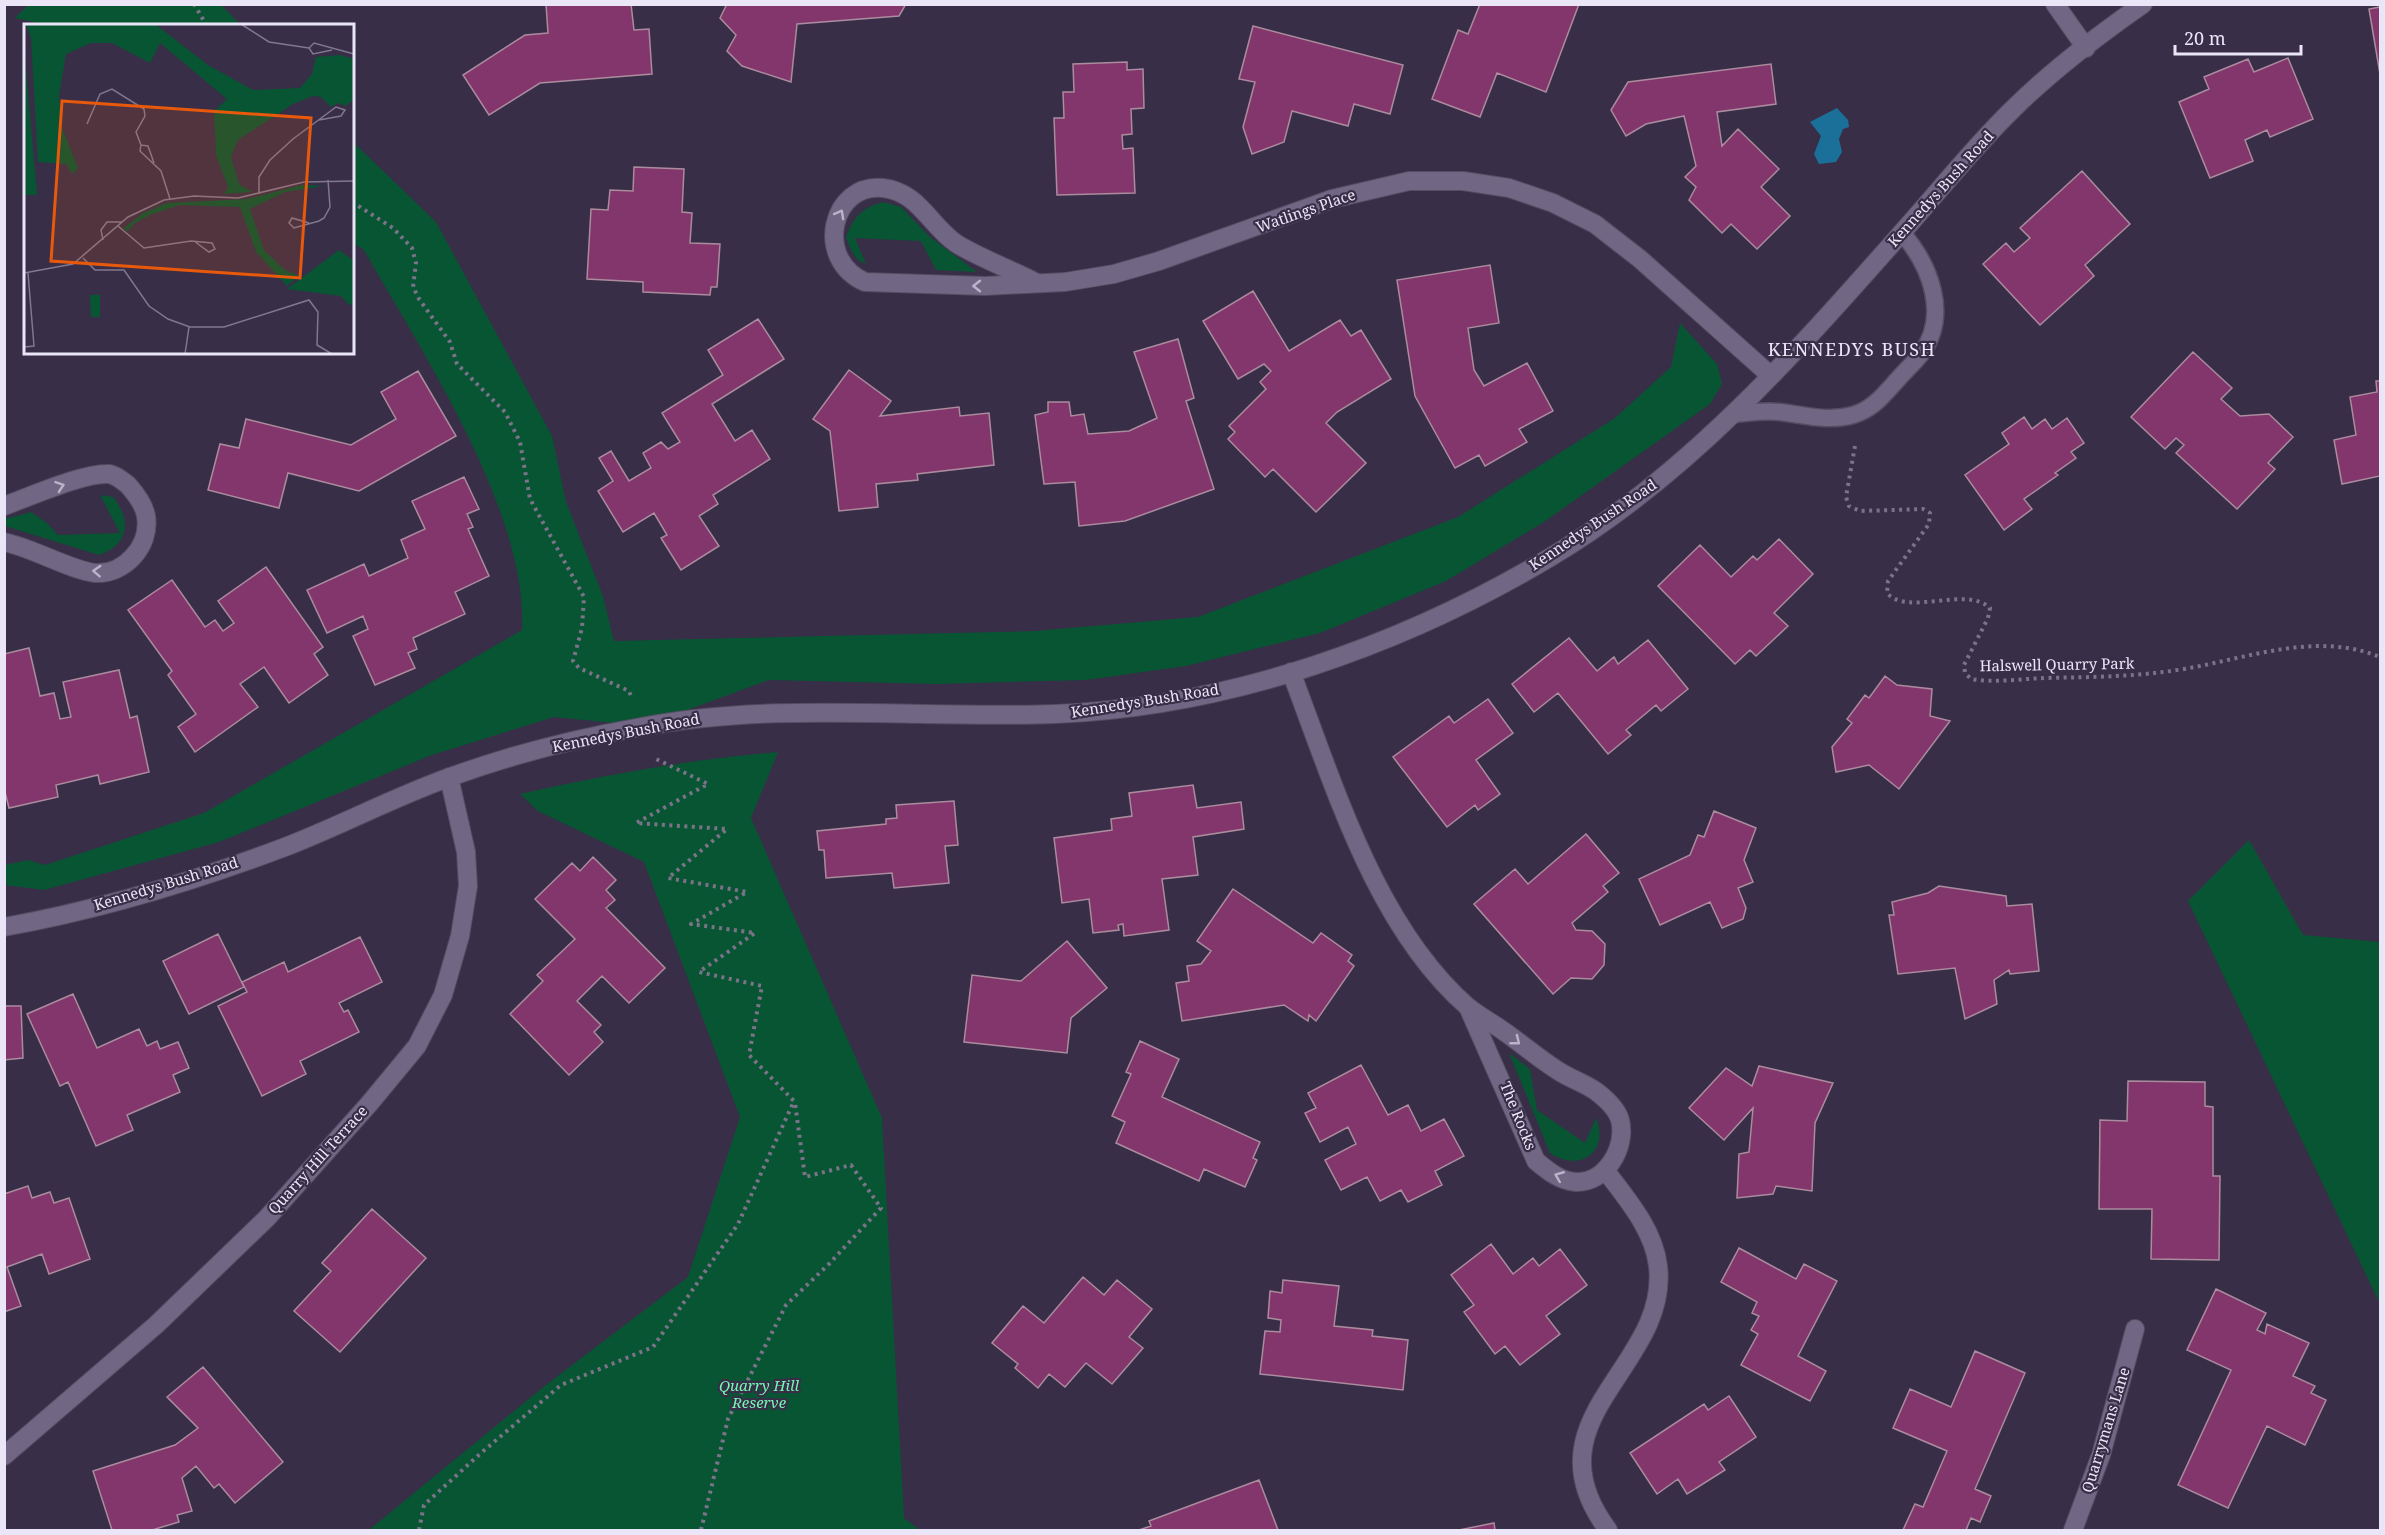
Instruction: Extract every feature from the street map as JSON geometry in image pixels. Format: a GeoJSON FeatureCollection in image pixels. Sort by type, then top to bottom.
{"type":"FeatureCollection","features":[{"type":"Feature","properties":{"kind":"street"},"geometry":{"type":"LineString","coordinates":[[2055,4],[2086,48]]}},
{"type":"Feature","properties":{"kind":"street","name":"Kennedys Bush Road"},"geometry":{"type":"LineString","coordinates":[[4,927],[110,902],[286,847],[449,777],[514,756],[644,726],[753,714],[1062,714],[1193,696],[1291,672],[1354,652],[1420,624],[1458,607],[1550,557],[1677,468],[1734,414],[2012,110],[2143,4]]}},
{"type":"Feature","properties":{"kind":"street","name":"Watlings Place"},"geometry":{"type":"LineString","coordinates":[[1035,282],[956,243],[936,226],[920,205],[902,194],[882,187],[860,191],[843,206],[834,224],[833,245],[840,262],[852,276],[865,282],[986,286],[1065,282],[1148,264],[1228,238],[1332,199],[1409,181],[1463,181],[1509,188],[1553,203],[1595,224],[1640,259],[1770,375]]}},
{"type":"Feature","properties":{"kind":"street"},"geometry":{"type":"LineString","coordinates":[[4,506],[90,476],[110,474],[123,481],[138,496],[146,516],[145,532],[138,550],[128,563],[113,571],[86,570],[4,542]]}},
{"type":"Feature","properties":{"kind":"street","name":"The Rocks"},"geometry":{"type":"LineString","coordinates":[[1291,672],[1364,859],[1400,926],[1430,965],[1468,1007],[1559,1072],[1597,1092],[1612,1105],[1620,1120],[1620,1143],[1613,1161],[1605,1170],[1577,1182],[1554,1176],[1536,1161],[1493,1057],[1468,1007]]}},
{"type":"Feature","properties":{"kind":"street","name":"Quarry Hill Terrace"},"geometry":{"type":"LineString","coordinates":[[4,1456],[156,1325],[267,1218],[369,1104],[417,1046],[443,995],[460,936],[468,886],[466,852],[449,777]]}},
{"type":"Feature","properties":{"kind":"street"},"geometry":{"type":"LineString","coordinates":[[1605,1170],[1634,1209],[1651,1240],[1658,1265],[1658,1291],[1651,1318],[1593,1416],[1583,1441],[1584,1482],[1589,1498],[1608,1530]]}},
{"type":"Feature","properties":{"kind":"street","name":"Quarrymans Lane"},"geometry":{"type":"LineString","coordinates":[[2073,1530],[2101,1455],[2135,1329]]}},
{"type":"Feature","properties":{"kind":"lane"},"geometry":{"type":"LineString","coordinates":[[1734,414],[1780,412],[1808,418],[1832,418],[1854,414],[1875,404],[1899,379],[1922,353],[1933,328],[1936,305],[1927,268],[1902,232]]}},
{"type":"Feature","properties":{"kind":"path"},"geometry":{"type":"LineString","coordinates":[[194,4],[206,24]]}},
{"type":"Feature","properties":{"kind":"path"},"geometry":{"type":"LineString","coordinates":[[354,203],[393,228],[412,248],[416,263],[413,287],[419,299],[450,342],[457,364],[505,412],[520,442],[530,499],[584,597],[582,628],[573,661],[579,668],[629,690],[644,726],[651,756],[708,784],[636,824],[727,829],[668,878],[747,892],[692,924],[755,933],[699,972],[762,986],[749,1055],[794,1101],[805,1177],[851,1165],[881,1208],[786,1305],[728,1419],[701,1530]]}},
{"type":"Feature","properties":{"kind":"path","name":"Halswell Quarry Park"},"geometry":{"type":"LineString","coordinates":[[1854,414],[1855,453],[1846,497],[1849,506],[1860,511],[1923,509],[1930,513],[1929,524],[1888,581],[1887,593],[1900,602],[1967,600],[1983,602],[1989,608],[1988,618],[1964,665],[1965,673],[1971,679],[2095,679],[2135,676],[2185,669],[2284,648],[2360,649],[2380,657]]}},
{"type":"Feature","properties":{"kind":"path"},"geometry":{"type":"LineString","coordinates":[[419,1530],[424,1505],[561,1385],[653,1347],[738,1224],[794,1101]]}},
{"type":"Feature","properties":{"kind":"green space"},"geometry":{"type":"Polygon","coordinates":[[[28,5],[221,5],[240,24],[44,24],[15,18],[28,5]]]}},
{"type":"Feature","properties":{"kind":"green space"},"geometry":{"type":"Polygon","coordinates":[[[354,143],[436,222],[552,436],[566,502],[603,596],[614,641],[1035,631],[1198,617],[1458,517],[1615,418],[1671,367],[1680,323],[1717,364],[1722,384],[1710,404],[1544,522],[1446,581],[1320,633],[1186,666],[1086,680],[936,684],[769,680],[644,726],[554,717],[432,755],[219,842],[44,890],[5,885],[5,865],[28,860],[45,865],[204,813],[522,630],[519,584],[508,535],[490,485],[441,384],[364,250],[354,244],[354,143]]]}},
{"type":"Feature","properties":{"kind":"green space"},"geometry":{"type":"Polygon","coordinates":[[[883,202],[901,207],[930,237],[977,272],[936,270],[921,241],[855,238],[866,264],[858,260],[846,237],[849,230],[864,210],[883,202]]]}},
{"type":"Feature","properties":{"kind":"green space"},"geometry":{"type":"Polygon","coordinates":[[[100,495],[113,497],[123,514],[125,523],[122,538],[117,545],[99,555],[5,526],[5,519],[31,512],[47,523],[58,535],[120,533],[100,495]]]}},
{"type":"Feature","properties":{"kind":"green space","name":"Quarry Hill Reserve"},"geometry":{"type":"Polygon","coordinates":[[[778,752],[751,818],[882,1118],[904,1518],[920,1530],[369,1530],[542,1388],[688,1277],[740,1117],[644,862],[538,811],[520,794],[649,768],[778,752]]]}},
{"type":"Feature","properties":{"kind":"green space"},"geometry":{"type":"Polygon","coordinates":[[[2249,840],[2303,935],[2380,942],[2380,1304],[2188,901],[2249,840]]]}},
{"type":"Feature","properties":{"kind":"green space"},"geometry":{"type":"Polygon","coordinates":[[[1509,1053],[1530,1069],[1537,1110],[1585,1143],[1596,1118],[1599,1141],[1589,1156],[1571,1161],[1550,1153],[1509,1053]]]}},
{"type":"Feature","properties":{"kind":"water"},"geometry":{"type":"Polygon","coordinates":[[[1837,108],[1848,120],[1849,127],[1843,129],[1839,139],[1842,152],[1836,162],[1819,164],[1814,154],[1821,136],[1810,122],[1837,108]]]}},
{"type":"Feature","properties":{"kind":"building"},"geometry":{"type":"Polygon","coordinates":[[[546,4],[631,4],[634,30],[649,29],[652,74],[540,83],[489,115],[463,75],[525,35],[548,33],[546,4]]]}},
{"type":"Feature","properties":{"kind":"building"},"geometry":{"type":"Polygon","coordinates":[[[727,4],[906,4],[899,16],[797,24],[791,82],[742,66],[727,51],[736,35],[720,18],[727,4]]]}},
{"type":"Feature","properties":{"kind":"building"},"geometry":{"type":"Polygon","coordinates":[[[1480,4],[1579,4],[1546,92],[1497,73],[1480,117],[1432,99],[1458,30],[1468,34],[1480,4]]]}},
{"type":"Feature","properties":{"kind":"building"},"geometry":{"type":"Polygon","coordinates":[[[2380,7],[2380,74],[2369,9],[2380,7]]]}},
{"type":"Feature","properties":{"kind":"building"},"geometry":{"type":"Polygon","coordinates":[[[1253,26],[1403,65],[1390,114],[1354,104],[1348,126],[1292,111],[1284,142],[1252,154],[1243,127],[1255,82],[1239,79],[1253,26]]]}},
{"type":"Feature","properties":{"kind":"building"},"geometry":{"type":"Polygon","coordinates":[[[2288,58],[2313,119],[2270,137],[2267,130],[2245,140],[2253,161],[2210,178],[2179,102],[2209,89],[2204,77],[2248,59],[2254,72],[2288,58]]]}},
{"type":"Feature","properties":{"kind":"building"},"geometry":{"type":"Polygon","coordinates":[[[1127,62],[1127,70],[1143,69],[1144,108],[1131,109],[1132,134],[1122,135],[1123,149],[1133,148],[1135,193],[1057,195],[1054,118],[1064,118],[1063,92],[1074,92],[1073,64],[1127,62]]]}},
{"type":"Feature","properties":{"kind":"building"},"geometry":{"type":"Polygon","coordinates":[[[1771,64],[1776,104],[1717,112],[1722,146],[1738,129],[1779,169],[1761,187],[1790,216],[1757,249],[1731,224],[1722,233],[1689,200],[1696,187],[1685,177],[1696,166],[1684,116],[1646,124],[1626,136],[1611,110],[1628,82],[1771,64]]]}},
{"type":"Feature","properties":{"kind":"building"},"geometry":{"type":"Polygon","coordinates":[[[634,167],[684,169],[682,212],[692,213],[690,243],[720,244],[717,287],[711,287],[710,295],[643,292],[643,282],[587,279],[591,209],[608,210],[610,190],[633,191],[634,167]]]}},
{"type":"Feature","properties":{"kind":"building"},"geometry":{"type":"Polygon","coordinates":[[[2082,171],[2130,224],[2085,265],[2094,276],[2040,325],[1983,264],[2006,243],[2014,252],[2030,238],[2020,228],[2082,171]]]}},
{"type":"Feature","properties":{"kind":"building"},"geometry":{"type":"Polygon","coordinates":[[[1490,265],[1499,323],[1468,328],[1474,370],[1484,386],[1527,363],[1553,411],[1519,429],[1527,442],[1485,466],[1479,455],[1455,468],[1415,396],[1397,280],[1490,265]]]}},
{"type":"Feature","properties":{"kind":"building"},"geometry":{"type":"Polygon","coordinates":[[[1253,291],[1289,351],[1340,320],[1351,336],[1361,330],[1391,379],[1337,412],[1326,423],[1366,463],[1316,512],[1273,469],[1265,477],[1228,439],[1235,432],[1229,426],[1266,389],[1260,382],[1271,371],[1264,364],[1238,379],[1203,321],[1253,291]]]}},
{"type":"Feature","properties":{"kind":"building"},"geometry":{"type":"Polygon","coordinates":[[[758,319],[784,359],[712,404],[735,441],[752,430],[770,459],[713,495],[718,504],[699,516],[719,546],[681,570],[661,538],[667,535],[654,513],[623,532],[598,491],[613,481],[599,458],[611,451],[629,481],[651,468],[643,453],[661,442],[668,449],[680,442],[662,413],[723,375],[708,350],[758,319]]]}},
{"type":"Feature","properties":{"kind":"building"},"geometry":{"type":"Polygon","coordinates":[[[1178,339],[1194,398],[1186,401],[1214,489],[1125,521],[1079,526],[1075,482],[1044,484],[1035,415],[1048,412],[1048,402],[1069,402],[1071,416],[1084,414],[1088,434],[1129,431],[1157,418],[1134,352],[1178,339]]]}},
{"type":"Feature","properties":{"kind":"building"},"geometry":{"type":"Polygon","coordinates":[[[2193,352],[2232,388],[2221,399],[2240,416],[2269,414],[2293,437],[2268,463],[2275,469],[2237,509],[2176,453],[2184,445],[2176,438],[2165,449],[2131,417],[2193,352]]]}},
{"type":"Feature","properties":{"kind":"building"},"geometry":{"type":"Polygon","coordinates":[[[849,370],[891,401],[880,416],[959,407],[960,416],[989,413],[994,465],[917,474],[918,480],[876,484],[878,507],[839,511],[830,431],[813,419],[849,370]]]}},
{"type":"Feature","properties":{"kind":"building"},"geometry":{"type":"Polygon","coordinates":[[[418,371],[456,436],[359,491],[288,473],[279,508],[208,490],[220,444],[239,448],[246,419],[351,445],[396,419],[381,392],[418,371]]]}},
{"type":"Feature","properties":{"kind":"building"},"geometry":{"type":"Polygon","coordinates":[[[2376,381],[2380,381],[2380,476],[2342,484],[2334,440],[2356,435],[2350,397],[2377,392],[2376,381]]]}},
{"type":"Feature","properties":{"kind":"building"},"geometry":{"type":"Polygon","coordinates":[[[2024,417],[2032,429],[2045,419],[2052,429],[2067,418],[2084,443],[2071,452],[2076,458],[2055,473],[2058,475],[2024,499],[2032,509],[2004,530],[1965,475],[2009,444],[2002,433],[2024,417]]]}},
{"type":"Feature","properties":{"kind":"building"},"geometry":{"type":"Polygon","coordinates":[[[464,477],[479,509],[467,514],[473,527],[468,529],[489,576],[455,592],[465,614],[413,638],[417,649],[408,653],[415,668],[375,685],[353,636],[368,629],[363,616],[327,633],[307,590],[364,564],[369,576],[408,558],[401,540],[425,529],[412,501],[464,477]]]}},
{"type":"Feature","properties":{"kind":"building"},"geometry":{"type":"Polygon","coordinates":[[[1779,539],[1813,574],[1774,613],[1788,626],[1756,656],[1750,650],[1735,664],[1658,586],[1700,545],[1731,577],[1753,556],[1757,560],[1779,539]]]}},
{"type":"Feature","properties":{"kind":"building"},"geometry":{"type":"Polygon","coordinates":[[[266,567],[323,647],[314,654],[328,675],[289,703],[264,667],[240,684],[258,707],[195,752],[178,727],[196,714],[168,675],[172,671],[128,610],[172,580],[205,627],[215,620],[223,631],[234,623],[218,601],[266,567]]]}},
{"type":"Feature","properties":{"kind":"building"},"geometry":{"type":"Polygon","coordinates":[[[1569,638],[1597,671],[1614,657],[1618,664],[1648,640],[1688,689],[1661,711],[1656,705],[1626,730],[1631,735],[1608,754],[1558,693],[1534,712],[1512,684],[1569,638]]]}},
{"type":"Feature","properties":{"kind":"building"},"geometry":{"type":"Polygon","coordinates":[[[29,648],[40,696],[54,693],[60,719],[71,717],[63,682],[119,670],[130,718],[137,716],[149,772],[100,784],[98,775],[56,785],[58,797],[9,808],[4,788],[4,654],[29,648]]]}},
{"type":"Feature","properties":{"kind":"building"},"geometry":{"type":"Polygon","coordinates":[[[1885,676],[1897,685],[1932,689],[1930,716],[1950,721],[1899,789],[1869,765],[1836,772],[1832,747],[1852,723],[1847,719],[1865,695],[1869,698],[1885,676]]]}},
{"type":"Feature","properties":{"kind":"building"},"geometry":{"type":"Polygon","coordinates":[[[1488,699],[1513,733],[1476,760],[1500,794],[1478,810],[1475,805],[1447,827],[1393,757],[1449,716],[1454,723],[1488,699]]]}},
{"type":"Feature","properties":{"kind":"building"},"geometry":{"type":"Polygon","coordinates":[[[1193,785],[1197,808],[1241,802],[1244,829],[1193,837],[1198,875],[1162,879],[1169,930],[1124,936],[1123,924],[1118,925],[1119,930],[1093,933],[1089,899],[1062,903],[1054,838],[1112,830],[1111,819],[1132,816],[1129,793],[1193,785]]]}},
{"type":"Feature","properties":{"kind":"building"},"geometry":{"type":"Polygon","coordinates":[[[954,801],[958,845],[945,846],[949,883],[894,888],[892,873],[826,878],[824,850],[819,850],[817,831],[886,824],[886,819],[897,818],[896,805],[954,801]]]}},
{"type":"Feature","properties":{"kind":"building"},"geometry":{"type":"Polygon","coordinates":[[[1714,811],[1756,828],[1744,860],[1753,882],[1738,888],[1746,908],[1743,919],[1722,928],[1710,902],[1660,925],[1639,879],[1690,855],[1698,835],[1704,837],[1714,811]]]}},
{"type":"Feature","properties":{"kind":"building"},"geometry":{"type":"Polygon","coordinates":[[[1586,834],[1619,873],[1603,886],[1608,892],[1572,923],[1576,930],[1592,931],[1605,944],[1604,965],[1592,979],[1571,978],[1553,994],[1474,904],[1515,869],[1528,884],[1586,834]]]}},
{"type":"Feature","properties":{"kind":"building"},"geometry":{"type":"Polygon","coordinates":[[[593,857],[616,880],[606,890],[615,900],[606,908],[665,968],[629,1003],[602,976],[577,1001],[601,1025],[594,1032],[603,1042],[569,1075],[510,1014],[543,981],[537,975],[575,939],[535,899],[572,863],[580,871],[593,857]]]}},
{"type":"Feature","properties":{"kind":"building"},"geometry":{"type":"Polygon","coordinates":[[[1939,886],[2006,896],[2007,906],[2032,904],[2039,971],[2010,974],[2009,970],[1994,980],[1997,1004],[1965,1019],[1955,968],[1898,974],[1889,915],[1894,915],[1892,902],[1928,893],[1939,886]]]}},
{"type":"Feature","properties":{"kind":"building"},"geometry":{"type":"Polygon","coordinates":[[[1233,889],[1313,943],[1321,933],[1352,955],[1348,961],[1354,966],[1316,1021],[1309,1015],[1308,1021],[1284,1005],[1182,1021],[1176,983],[1189,981],[1187,966],[1201,964],[1211,951],[1197,941],[1233,889]]]}},
{"type":"Feature","properties":{"kind":"building"},"geometry":{"type":"Polygon","coordinates":[[[218,934],[244,987],[189,1014],[163,961],[218,934]]]}},
{"type":"Feature","properties":{"kind":"building"},"geometry":{"type":"Polygon","coordinates":[[[360,937],[382,982],[339,1003],[344,1012],[348,1010],[359,1032],[300,1061],[306,1074],[262,1096],[218,1006],[247,992],[242,982],[284,962],[288,972],[360,937]]]}},
{"type":"Feature","properties":{"kind":"building"},"geometry":{"type":"Polygon","coordinates":[[[1067,941],[1107,988],[1071,1018],[1067,1053],[964,1042],[972,975],[1021,981],[1067,941]]]}},
{"type":"Feature","properties":{"kind":"building"},"geometry":{"type":"Polygon","coordinates":[[[73,994],[97,1048],[139,1029],[147,1046],[157,1041],[160,1049],[178,1042],[189,1068],[173,1075],[180,1092],[127,1115],[133,1130],[96,1146],[68,1082],[60,1086],[27,1014],[73,994]]]}},
{"type":"Feature","properties":{"kind":"building"},"geometry":{"type":"Polygon","coordinates":[[[4,1006],[21,1006],[23,1058],[4,1060],[4,1006]]]}},
{"type":"Feature","properties":{"kind":"building"},"geometry":{"type":"Polygon","coordinates":[[[1140,1041],[1179,1059],[1162,1097],[1260,1142],[1253,1158],[1257,1160],[1245,1187],[1204,1169],[1199,1181],[1116,1143],[1125,1122],[1112,1116],[1131,1074],[1126,1072],[1140,1041]]]}},
{"type":"Feature","properties":{"kind":"building"},"geometry":{"type":"Polygon","coordinates":[[[1361,1065],[1388,1115],[1408,1105],[1421,1131],[1444,1119],[1464,1156],[1435,1171],[1442,1185],[1408,1202],[1401,1190],[1380,1201],[1367,1177],[1341,1190],[1325,1160],[1356,1144],[1348,1127],[1320,1142],[1305,1113],[1316,1108],[1308,1093],[1361,1065]]]}},
{"type":"Feature","properties":{"kind":"building"},"geometry":{"type":"Polygon","coordinates":[[[1759,1066],[1833,1083],[1815,1123],[1812,1191],[1776,1186],[1773,1194],[1737,1198],[1739,1154],[1749,1152],[1753,1108],[1724,1140],[1689,1108],[1726,1068],[1752,1086],[1759,1066]]]}},
{"type":"Feature","properties":{"kind":"building"},"geometry":{"type":"Polygon","coordinates":[[[2128,1081],[2205,1082],[2205,1106],[2213,1107],[2213,1176],[2220,1176],[2219,1260],[2151,1259],[2152,1209],[2099,1209],[2100,1120],[2127,1121],[2128,1081]]]}},
{"type":"Feature","properties":{"kind":"building"},"geometry":{"type":"Polygon","coordinates":[[[28,1186],[32,1198],[50,1192],[54,1203],[69,1198],[90,1259],[49,1274],[42,1254],[7,1267],[21,1306],[4,1312],[4,1194],[28,1186]]]}},
{"type":"Feature","properties":{"kind":"building"},"geometry":{"type":"Polygon","coordinates":[[[372,1209],[426,1258],[340,1352],[294,1311],[331,1271],[322,1263],[372,1209]]]}},
{"type":"Feature","properties":{"kind":"building"},"geometry":{"type":"Polygon","coordinates":[[[1491,1244],[1513,1274],[1533,1258],[1539,1266],[1560,1249],[1587,1285],[1546,1316],[1560,1334],[1520,1365],[1505,1346],[1495,1354],[1464,1312],[1474,1305],[1451,1275],[1491,1244]]]}},
{"type":"Feature","properties":{"kind":"building"},"geometry":{"type":"Polygon","coordinates":[[[1739,1248],[1796,1279],[1804,1264],[1837,1281],[1798,1356],[1826,1371],[1810,1401],[1741,1365],[1758,1334],[1751,1330],[1759,1316],[1752,1313],[1757,1302],[1721,1282],[1739,1248]]]}},
{"type":"Feature","properties":{"kind":"building"},"geometry":{"type":"Polygon","coordinates":[[[1083,1277],[1104,1295],[1117,1280],[1152,1309],[1129,1337],[1143,1348],[1112,1384],[1086,1363],[1065,1387],[1049,1374],[1038,1388],[1015,1368],[1018,1364],[992,1343],[1023,1306],[1044,1323],[1083,1277]]]}},
{"type":"Feature","properties":{"kind":"building"},"geometry":{"type":"Polygon","coordinates":[[[1283,1280],[1339,1286],[1334,1326],[1373,1330],[1372,1336],[1408,1340],[1403,1390],[1260,1374],[1265,1331],[1280,1332],[1281,1320],[1268,1318],[1270,1291],[1282,1293],[1283,1280]]]}},
{"type":"Feature","properties":{"kind":"building"},"geometry":{"type":"Polygon","coordinates":[[[2216,1289],[2266,1313],[2257,1330],[2265,1334],[2267,1324],[2309,1343],[2293,1376],[2315,1386],[2311,1393],[2326,1400],[2305,1445],[2267,1426],[2228,1508],[2178,1485],[2231,1370],[2187,1350],[2216,1289]]]}},
{"type":"Feature","properties":{"kind":"building"},"geometry":{"type":"Polygon","coordinates":[[[1975,1351],[2025,1373],[1975,1489],[1991,1496],[1980,1522],[1971,1518],[1966,1530],[1903,1530],[1915,1504],[1923,1507],[1947,1451],[1893,1428],[1910,1389],[1951,1407],[1975,1351]]]}},
{"type":"Feature","properties":{"kind":"building"},"geometry":{"type":"Polygon","coordinates":[[[203,1367],[283,1462],[235,1503],[219,1484],[214,1488],[196,1466],[182,1478],[192,1511],[177,1515],[179,1522],[152,1530],[112,1530],[93,1471],[175,1445],[198,1428],[167,1397],[203,1367]]]}},
{"type":"Feature","properties":{"kind":"building"},"geometry":{"type":"Polygon","coordinates":[[[1729,1396],[1756,1437],[1719,1462],[1725,1470],[1687,1494],[1678,1479],[1657,1494],[1630,1453],[1704,1404],[1708,1410],[1729,1396]]]}},
{"type":"Feature","properties":{"kind":"building"},"geometry":{"type":"Polygon","coordinates":[[[1259,1480],[1278,1530],[1139,1530],[1151,1526],[1149,1521],[1259,1480]]]}},
{"type":"Feature","properties":{"kind":"building"},"geometry":{"type":"Polygon","coordinates":[[[1494,1523],[1495,1530],[1459,1530],[1494,1523]]]}},
{"type":"Feature","properties":{"kind":"district","name":"KENNEDYS BUSH"},"geometry":{"type":"Point","coordinates":[1852,350]}}]}
